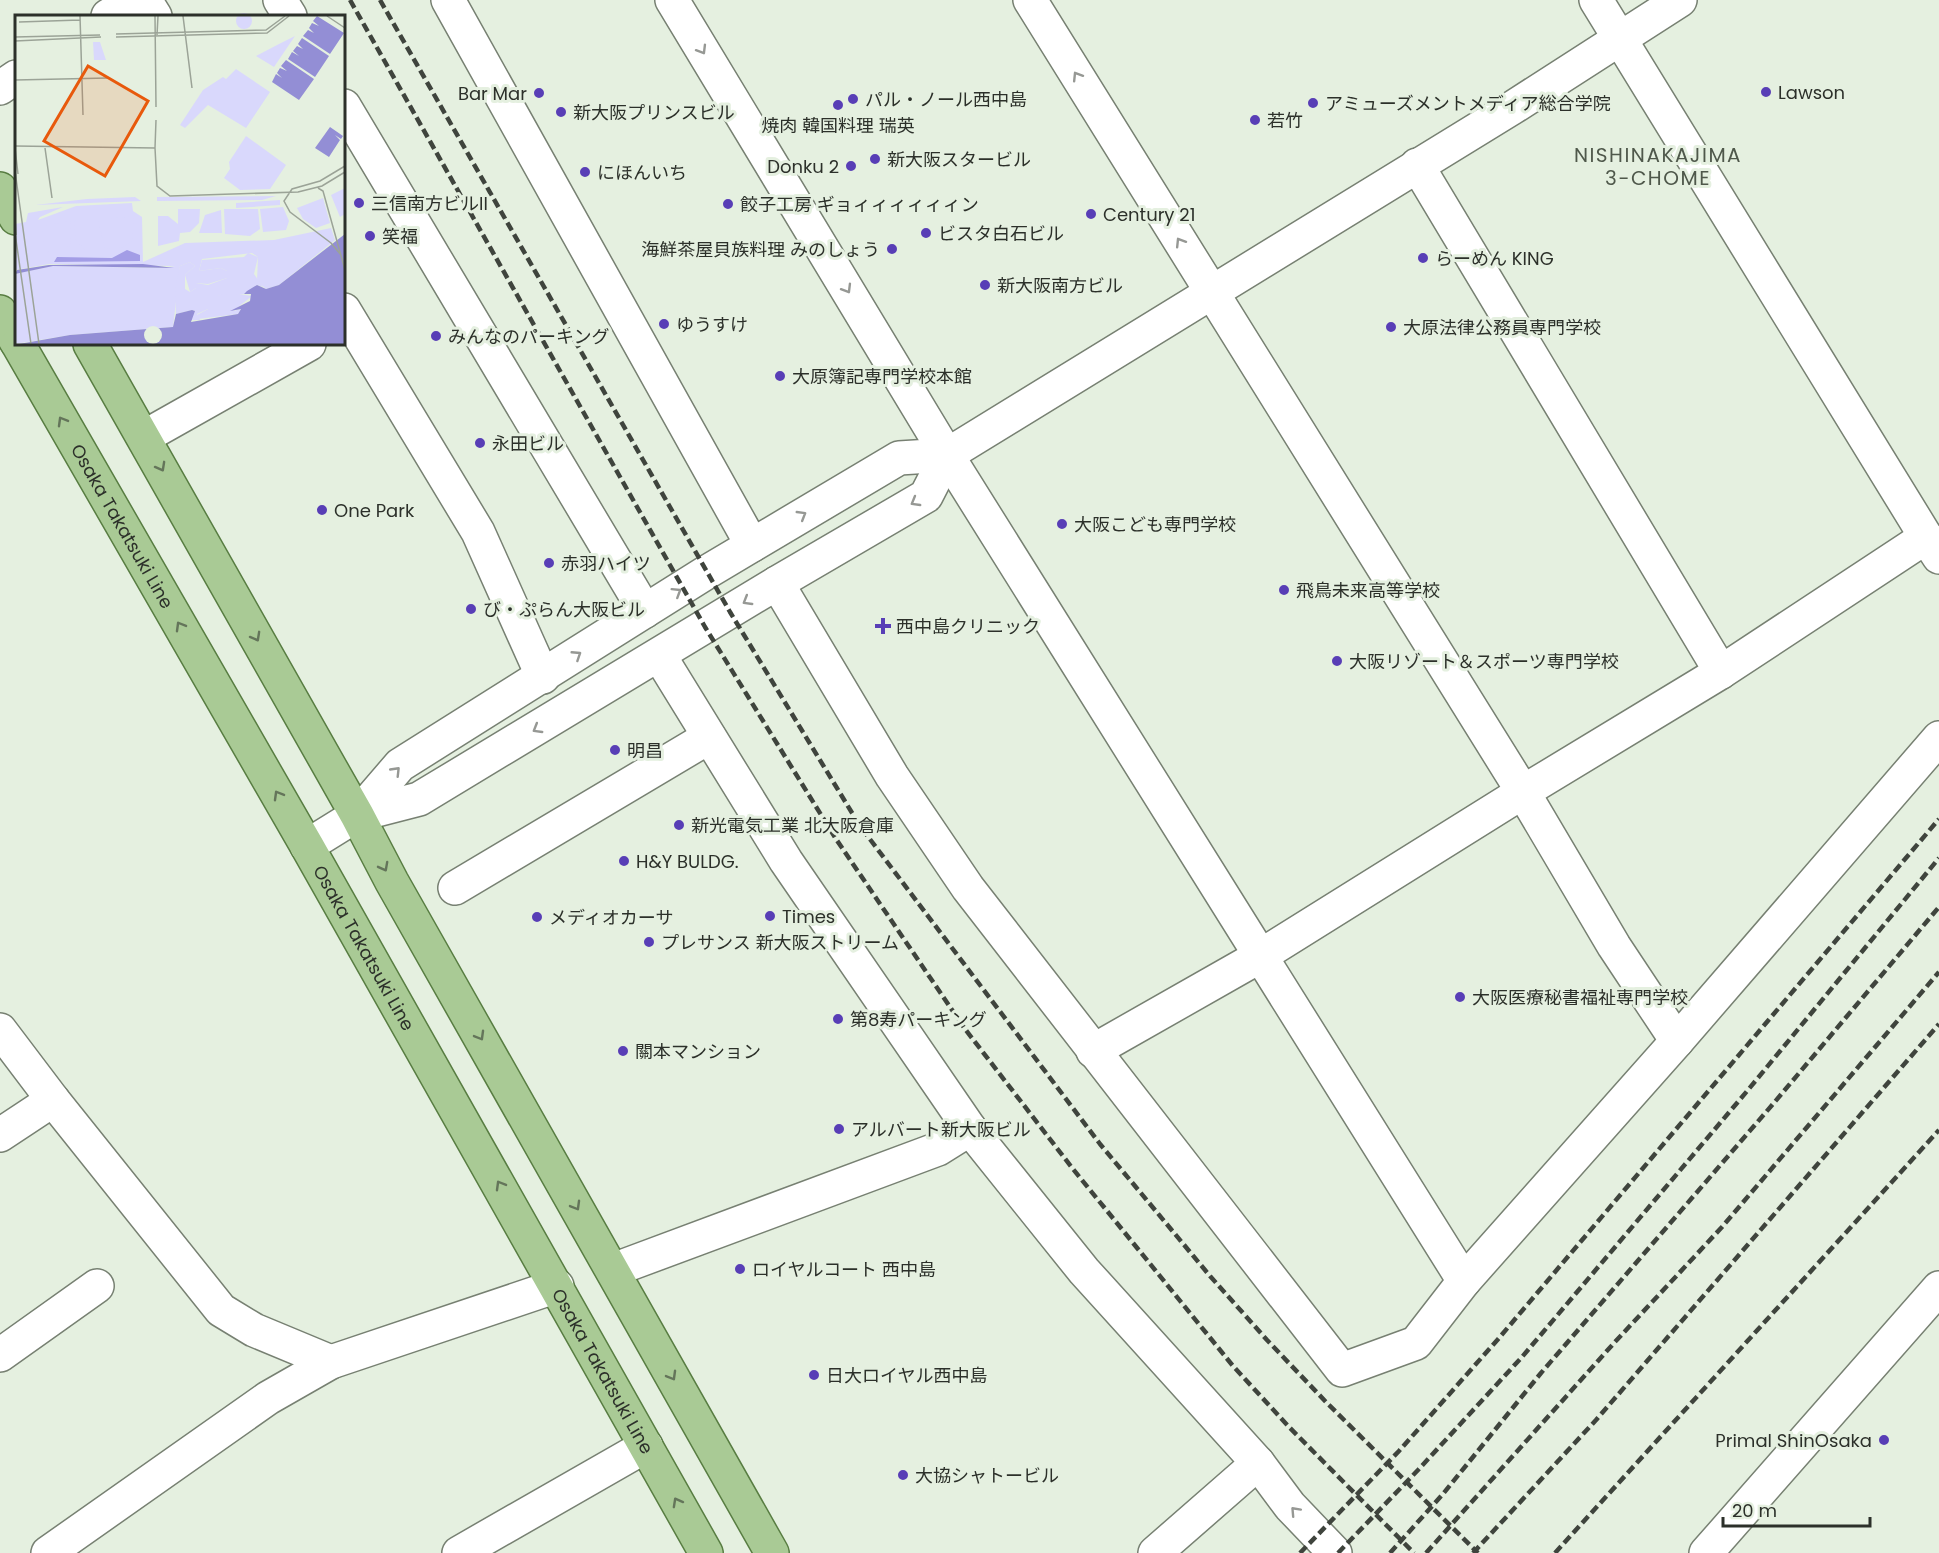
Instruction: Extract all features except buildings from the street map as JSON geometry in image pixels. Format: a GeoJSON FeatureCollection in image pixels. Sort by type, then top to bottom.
{"type":"FeatureCollection","features":[{"type":"Feature","properties":{"kind":"main road"},"geometry":{"type":"LineString","coordinates":[[0,189],[15,216]]}},
{"type":"Feature","properties":{"kind":"main road","name":"Osaka Takatsuki Line"},"geometry":{"type":"LineString","coordinates":[[0,312],[15,338]]}},
{"type":"Feature","properties":{"kind":"main road","name":"Osaka Takatsuki Line"},"geometry":{"type":"LineString","coordinates":[[19,345],[307,846],[706,1553]]}},
{"type":"Feature","properties":{"kind":"main road"},"geometry":{"type":"LineString","coordinates":[[91,345],[144,436],[357,815],[392,882],[772,1553]]}},
{"type":"Feature","properties":{"kind":"street"},"geometry":{"type":"LineString","coordinates":[[110,15],[133,0]]}},
{"type":"Feature","properties":{"kind":"street"},"geometry":{"type":"LineString","coordinates":[[145,0],[154,15]]}},
{"type":"Feature","properties":{"kind":"street"},"geometry":{"type":"LineString","coordinates":[[280,0],[289,15]]}},
{"type":"Feature","properties":{"kind":"street"},"geometry":{"type":"LineString","coordinates":[[448,0],[752,545]]}},
{"type":"Feature","properties":{"kind":"street"},"geometry":{"type":"LineString","coordinates":[[672,0],[947,455],[1464,1281]]}},
{"type":"Feature","properties":{"kind":"street"},"geometry":{"type":"LineString","coordinates":[[1030,0],[1523,792],[1614,946],[1677,1041]]}},
{"type":"Feature","properties":{"kind":"street"},"geometry":{"type":"LineString","coordinates":[[1093,1051],[1262,955],[1523,792],[1933,547],[1675,132],[1596,0]]}},
{"type":"Feature","properties":{"kind":"street"},"geometry":{"type":"LineString","coordinates":[[357,815],[400,765],[752,545],[899,458],[947,455],[1512,108],[1680,0]]}},
{"type":"Feature","properties":{"kind":"street"},"geometry":{"type":"LineString","coordinates":[[0,88],[15,78]]}},
{"type":"Feature","properties":{"kind":"street"},"geometry":{"type":"LineString","coordinates":[[345,108],[645,611]]}},
{"type":"Feature","properties":{"kind":"street"},"geometry":{"type":"LineString","coordinates":[[1417,165],[1721,672]]}},
{"type":"Feature","properties":{"kind":"street"},"geometry":{"type":"LineString","coordinates":[[346,318],[478,532],[543,676]]}},
{"type":"Feature","properties":{"kind":"street"},"geometry":{"type":"LineString","coordinates":[[144,436],[307,345]]}},
{"type":"Feature","properties":{"kind":"street"},"geometry":{"type":"LineString","coordinates":[[307,846],[357,815],[419,799],[926,496],[947,455]]}},
{"type":"Feature","properties":{"kind":"street"},"geometry":{"type":"LineString","coordinates":[[777,583],[904,794],[968,888],[1342,1370],[1416,1343],[1464,1281],[1677,1041],[1939,738]]}},
{"type":"Feature","properties":{"kind":"street"},"geometry":{"type":"LineString","coordinates":[[659,655],[786,861],[970,1129],[1084,1271],[1258,1463],[1290,1506],[1335,1553]]}},
{"type":"Feature","properties":{"kind":"street"},"geometry":{"type":"LineString","coordinates":[[456,888],[709,737]]}},
{"type":"Feature","properties":{"kind":"street"},"geometry":{"type":"LineString","coordinates":[[0,1030],[53,1100],[222,1310],[254,1330],[331,1362]]}},
{"type":"Feature","properties":{"kind":"street"},"geometry":{"type":"LineString","coordinates":[[0,1135],[53,1100]]}},
{"type":"Feature","properties":{"kind":"street"},"geometry":{"type":"LineString","coordinates":[[613,1270],[938,1149],[970,1129]]}},
{"type":"Feature","properties":{"kind":"street"},"geometry":{"type":"LineString","coordinates":[[0,1355],[97,1286]]}},
{"type":"Feature","properties":{"kind":"street"},"geometry":{"type":"LineString","coordinates":[[48,1553],[268,1398],[331,1362],[557,1286]]}},
{"type":"Feature","properties":{"kind":"street"},"geometry":{"type":"LineString","coordinates":[[1706,1553],[1939,1288]]}},
{"type":"Feature","properties":{"kind":"street"},"geometry":{"type":"LineString","coordinates":[[459,1553],[646,1446]]}},
{"type":"Feature","properties":{"kind":"street"},"geometry":{"type":"LineString","coordinates":[[1155,1553],[1258,1463]]}},
{"type":"Feature","properties":{"kind":"railway"},"geometry":{"type":"LineString","coordinates":[[350,0],[705,627],[836,839],[965,1029],[1073,1169],[1233,1366],[1290,1428],[1414,1553]]}},
{"type":"Feature","properties":{"kind":"railway"},"geometry":{"type":"LineString","coordinates":[[380,0],[730,612],[860,826],[1100,1144],[1210,1276],[1326,1402],[1478,1553]]}},
{"type":"Feature","properties":{"kind":"railway"},"geometry":{"type":"LineString","coordinates":[[1300,1553],[1399,1451],[1499,1338],[1939,819]]}},
{"type":"Feature","properties":{"kind":"railway"},"geometry":{"type":"LineString","coordinates":[[1338,1553],[1522,1357],[1748,1090],[1939,858]]}},
{"type":"Feature","properties":{"kind":"railway"},"geometry":{"type":"LineString","coordinates":[[1390,1553],[1443,1494],[1541,1373],[1939,907]]}},
{"type":"Feature","properties":{"kind":"railway"},"geometry":{"type":"LineString","coordinates":[[1426,1553],[1614,1343],[1722,1227],[1939,972]]}},
{"type":"Feature","properties":{"kind":"railway"},"geometry":{"type":"LineString","coordinates":[[1473,1553],[1596,1420],[1939,1024]]}},
{"type":"Feature","properties":{"kind":"railway"},"geometry":{"type":"LineString","coordinates":[[1555,1553],[1939,1130]]}},
{"type":"Feature","properties":{"kind":"place","name":"Lawson"},"geometry":{"type":"Point","coordinates":[1766,92]}},
{"type":"Feature","properties":{"kind":"place","name":"Bar Mar"},"geometry":{"type":"Point","coordinates":[539,93]}},
{"type":"Feature","properties":{"kind":"place","name":"パル・ノール西中島"},"geometry":{"type":"Point","coordinates":[853,99]}},
{"type":"Feature","properties":{"kind":"place","name":"アミューズメントメディア総合学院"},"geometry":{"type":"Point","coordinates":[1313,103]}},
{"type":"Feature","properties":{"kind":"place","name":"焼肉 韓国料理 瑞英"},"geometry":{"type":"Point","coordinates":[838,105]}},
{"type":"Feature","properties":{"kind":"place","name":"新大阪プリンスビル"},"geometry":{"type":"Point","coordinates":[561,112]}},
{"type":"Feature","properties":{"kind":"place","name":"若竹"},"geometry":{"type":"Point","coordinates":[1255,120]}},
{"type":"Feature","properties":{"kind":"place","name":"新大阪スタービル"},"geometry":{"type":"Point","coordinates":[875,159]}},
{"type":"Feature","properties":{"kind":"place","name":"Donku 2"},"geometry":{"type":"Point","coordinates":[851,166]}},
{"type":"Feature","properties":{"kind":"place","name":"にほんいち"},"geometry":{"type":"Point","coordinates":[585,172]}},
{"type":"Feature","properties":{"kind":"place","name":"三信南方ビルII"},"geometry":{"type":"Point","coordinates":[359,203]}},
{"type":"Feature","properties":{"kind":"place","name":"餃子工房 ギョィィィィィィン"},"geometry":{"type":"Point","coordinates":[728,204]}},
{"type":"Feature","properties":{"kind":"place","name":"Century 21"},"geometry":{"type":"Point","coordinates":[1091,214]}},
{"type":"Feature","properties":{"kind":"place","name":"ビスタ白石ビル"},"geometry":{"type":"Point","coordinates":[926,233]}},
{"type":"Feature","properties":{"kind":"place","name":"笑福"},"geometry":{"type":"Point","coordinates":[370,236]}},
{"type":"Feature","properties":{"kind":"place","name":"海鮮茶屋貝族料理 みのしょう"},"geometry":{"type":"Point","coordinates":[892,249]}},
{"type":"Feature","properties":{"kind":"place","name":"らーめん KING"},"geometry":{"type":"Point","coordinates":[1423,258]}},
{"type":"Feature","properties":{"kind":"place","name":"新大阪南方ビル"},"geometry":{"type":"Point","coordinates":[985,285]}},
{"type":"Feature","properties":{"kind":"place","name":"ゆうすけ"},"geometry":{"type":"Point","coordinates":[664,324]}},
{"type":"Feature","properties":{"kind":"place","name":"大原法律公務員専門学校"},"geometry":{"type":"Point","coordinates":[1391,327]}},
{"type":"Feature","properties":{"kind":"place","name":"みんなのパーキング"},"geometry":{"type":"Point","coordinates":[436,336]}},
{"type":"Feature","properties":{"kind":"place","name":"大原簿記専門学校本館"},"geometry":{"type":"Point","coordinates":[780,376]}},
{"type":"Feature","properties":{"kind":"place","name":"永田ビル"},"geometry":{"type":"Point","coordinates":[480,443]}},
{"type":"Feature","properties":{"kind":"place","name":"One Park"},"geometry":{"type":"Point","coordinates":[322,510]}},
{"type":"Feature","properties":{"kind":"place","name":"大阪こども専門学校"},"geometry":{"type":"Point","coordinates":[1062,524]}},
{"type":"Feature","properties":{"kind":"place","name":"赤羽ハイツ"},"geometry":{"type":"Point","coordinates":[549,563]}},
{"type":"Feature","properties":{"kind":"place","name":"飛鳥未来高等学校"},"geometry":{"type":"Point","coordinates":[1284,590]}},
{"type":"Feature","properties":{"kind":"place","name":"び・ぷらん大阪ビル"},"geometry":{"type":"Point","coordinates":[471,609]}},
{"type":"Feature","properties":{"kind":"place","name":"西中島クリニック"},"geometry":{"type":"Point","coordinates":[883,626]}},
{"type":"Feature","properties":{"kind":"place","name":"大阪リゾート＆スポーツ専門学校"},"geometry":{"type":"Point","coordinates":[1337,661]}},
{"type":"Feature","properties":{"kind":"place","name":"明昌"},"geometry":{"type":"Point","coordinates":[615,750]}},
{"type":"Feature","properties":{"kind":"place","name":"新光電気工業 北大阪倉庫"},"geometry":{"type":"Point","coordinates":[679,825]}},
{"type":"Feature","properties":{"kind":"place","name":"H&Y BULDG."},"geometry":{"type":"Point","coordinates":[624,861]}},
{"type":"Feature","properties":{"kind":"place","name":"Times"},"geometry":{"type":"Point","coordinates":[770,916]}},
{"type":"Feature","properties":{"kind":"place","name":"メディオカーサ"},"geometry":{"type":"Point","coordinates":[537,917]}},
{"type":"Feature","properties":{"kind":"place","name":"プレサンス 新大阪ストリーム"},"geometry":{"type":"Point","coordinates":[649,942]}},
{"type":"Feature","properties":{"kind":"place","name":"大阪医療秘書福祉専門学校"},"geometry":{"type":"Point","coordinates":[1460,997]}},
{"type":"Feature","properties":{"kind":"place","name":"第8寿パーキング"},"geometry":{"type":"Point","coordinates":[838,1019]}},
{"type":"Feature","properties":{"kind":"place","name":"關本マンション"},"geometry":{"type":"Point","coordinates":[623,1051]}},
{"type":"Feature","properties":{"kind":"place","name":"アルバート新大阪ビル"},"geometry":{"type":"Point","coordinates":[839,1129]}},
{"type":"Feature","properties":{"kind":"place","name":"ロイヤルコート 西中島"},"geometry":{"type":"Point","coordinates":[740,1269]}},
{"type":"Feature","properties":{"kind":"place","name":"日大ロイヤル西中島"},"geometry":{"type":"Point","coordinates":[814,1375]}},
{"type":"Feature","properties":{"kind":"place","name":"Primal ShinOsaka"},"geometry":{"type":"Point","coordinates":[1884,1440]}},
{"type":"Feature","properties":{"kind":"place","name":"大協シャトービル"},"geometry":{"type":"Point","coordinates":[903,1475]}},
{"type":"Feature","properties":{"kind":"district","name":"NISHINAKAJIMA 3-CHOME"},"geometry":{"type":"Point","coordinates":[1658,166]}}]}
